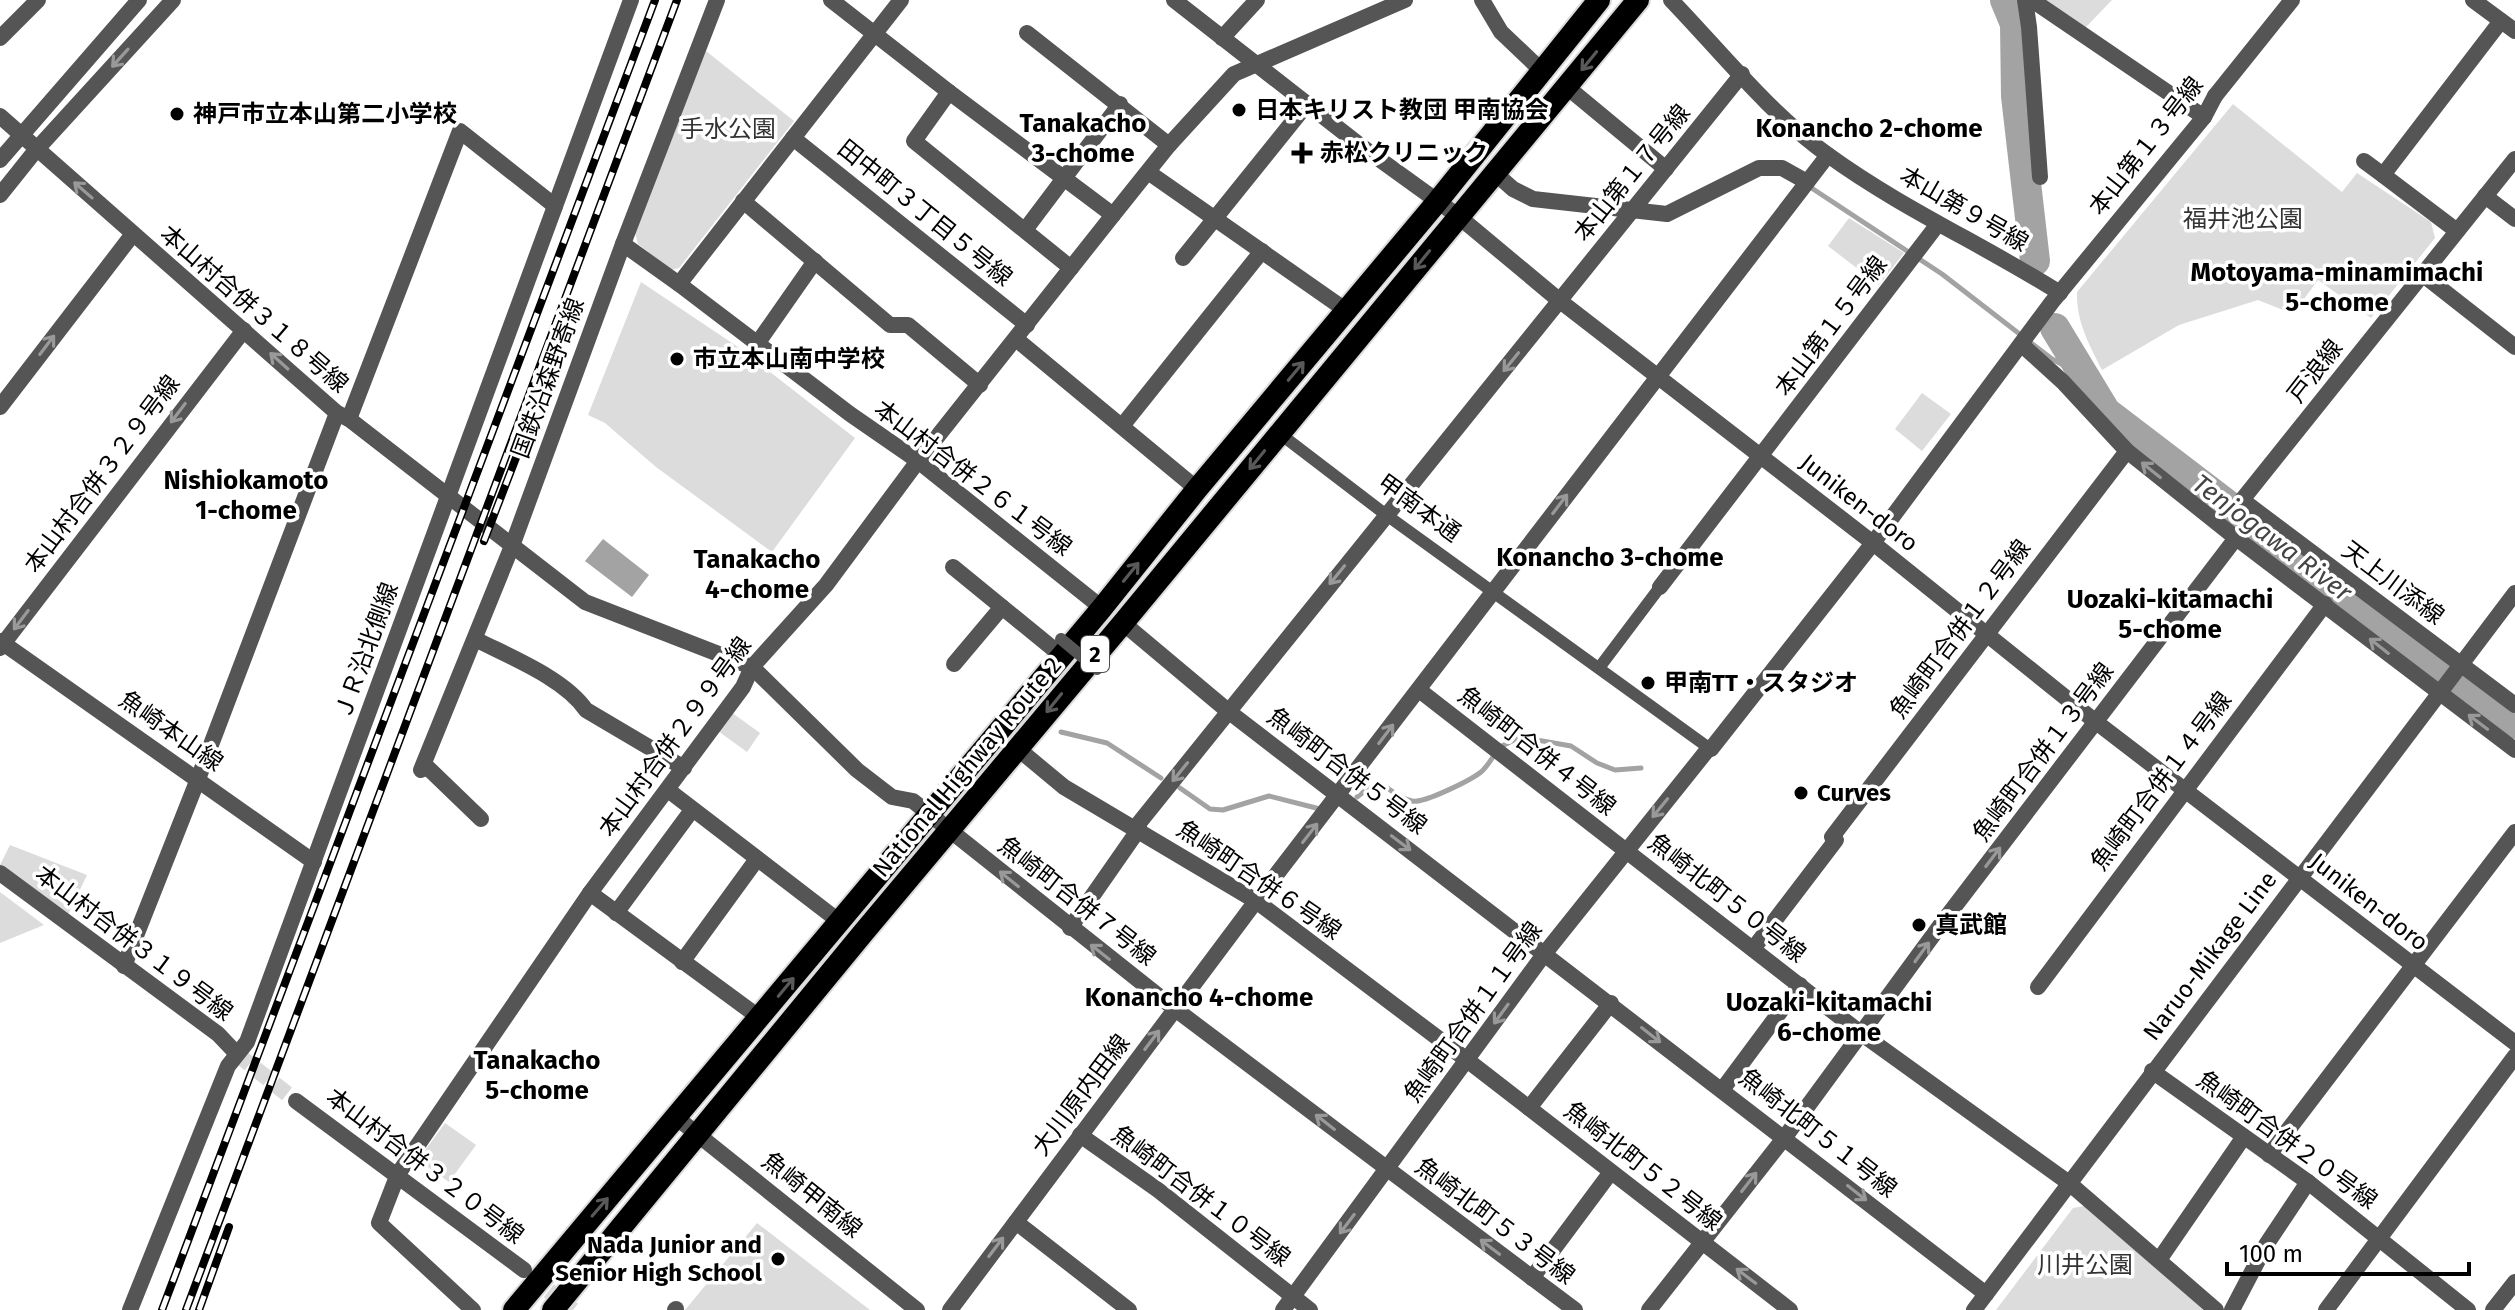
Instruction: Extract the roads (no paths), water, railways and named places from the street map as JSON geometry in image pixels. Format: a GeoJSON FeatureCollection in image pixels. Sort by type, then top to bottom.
{"type":"FeatureCollection","features":[{"type":"Feature","properties":{"kind":"highway","name":"National Highway Route 2"},"geometry":{"type":"LineString","coordinates":[[514,1310],[929,815],[1062,647],[1102,608],[1197,489],[1437,202],[1599,0]]}},
{"type":"Feature","properties":{"kind":"highway","name":"National Highway Route 2"},"geometry":{"type":"LineString","coordinates":[[553,1310],[1638,0]]}},
{"type":"Feature","properties":{"kind":"street"},"geometry":{"type":"LineString","coordinates":[[0,38],[38,0]]}},
{"type":"Feature","properties":{"kind":"street"},"geometry":{"type":"LineString","coordinates":[[0,160],[139,0]]}},
{"type":"Feature","properties":{"kind":"street"},"geometry":{"type":"LineString","coordinates":[[0,195],[36,150],[173,0]]}},
{"type":"Feature","properties":{"kind":"street","name":"ＪＲ沿北側線"},"geometry":{"type":"LineString","coordinates":[[130,1310],[228,1066],[247,1042],[631,0]]}},
{"type":"Feature","properties":{"kind":"street","name":"国鉄沿森野寄線"},"geometry":{"type":"LineString","coordinates":[[481,819],[423,768],[512,546],[717,0]]}},
{"type":"Feature","properties":{"kind":"street"},"geometry":{"type":"LineString","coordinates":[[831,0],[1113,215]]}},
{"type":"Feature","properties":{"kind":"street"},"geometry":{"type":"LineString","coordinates":[[679,284],[901,0]]}},
{"type":"Feature","properties":{"kind":"street","name":"Juniken-doro"},"geometry":{"type":"LineString","coordinates":[[1174,0],[1458,216],[1560,301],[1873,543],[2096,722],[2515,1043]]}},
{"type":"Feature","properties":{"kind":"street"},"geometry":{"type":"LineString","coordinates":[[1222,38],[1257,0]]}},
{"type":"Feature","properties":{"kind":"street","name":"本山村合併２９９号線"},"geometry":{"type":"LineString","coordinates":[[473,1310],[379,1223],[398,1174],[590,893],[743,687],[752,667],[826,585],[918,461],[1169,145],[1234,74],[1405,0]]}},
{"type":"Feature","properties":{"kind":"street"},"geometry":{"type":"LineString","coordinates":[[1482,0],[1501,32],[1541,70]]}},
{"type":"Feature","properties":{"kind":"street","name":"本山第９号線"},"geometry":{"type":"LineString","coordinates":[[1671,0],[1771,108],[1828,155],[2056,298]]}},
{"type":"Feature","properties":{"kind":"street"},"geometry":{"type":"LineString","coordinates":[[2025,0],[2040,177]]}},
{"type":"Feature","properties":{"kind":"street"},"geometry":{"type":"LineString","coordinates":[[2032,0],[2204,117]]}},
{"type":"Feature","properties":{"kind":"street","name":"本山第１３号線"},"geometry":{"type":"LineString","coordinates":[[2039,321],[2204,117],[2215,96],[2292,0]]}},
{"type":"Feature","properties":{"kind":"street"},"geometry":{"type":"LineString","coordinates":[[2383,175],[2508,26],[2473,0]]}},
{"type":"Feature","properties":{"kind":"street"},"geometry":{"type":"LineString","coordinates":[[1027,33],[1169,145]]}},
{"type":"Feature","properties":{"kind":"street","name":"本山第１７号線"},"geometry":{"type":"LineString","coordinates":[[1070,928],[1139,829],[1139,823],[1742,74]]}},
{"type":"Feature","properties":{"kind":"street"},"geometry":{"type":"LineString","coordinates":[[1567,87],[1666,169]]}},
{"type":"Feature","properties":{"kind":"street"},"geometry":{"type":"LineString","coordinates":[[949,92],[914,141],[1071,268]]}},
{"type":"Feature","properties":{"kind":"street"},"geometry":{"type":"LineString","coordinates":[[1025,230],[1120,104]]}},
{"type":"Feature","properties":{"kind":"street"},"geometry":{"type":"LineString","coordinates":[[1183,258],[1307,104]]}},
{"type":"Feature","properties":{"kind":"street","name":"本山村合併３１８号線"},"geometry":{"type":"LineString","coordinates":[[0,116],[343,416],[585,602],[752,667]]}},
{"type":"Feature","properties":{"kind":"street"},"geometry":{"type":"LineString","coordinates":[[124,966],[460,131],[555,206]]}},
{"type":"Feature","properties":{"kind":"street","name":"田中町３丁目５号線"},"geometry":{"type":"LineString","coordinates":[[793,138],[1027,325]]}},
{"type":"Feature","properties":{"kind":"street","name":"大川原内田線"},"geometry":{"type":"LineString","coordinates":[[950,1310],[1256,901],[1828,155]]}},
{"type":"Feature","properties":{"kind":"street","name":"戸浪線"},"geometry":{"type":"LineString","coordinates":[[2242,500],[2515,159]]}},
{"type":"Feature","properties":{"kind":"street"},"geometry":{"type":"LineString","coordinates":[[2364,161],[2457,231]]}},
{"type":"Feature","properties":{"kind":"street"},"geometry":{"type":"LineString","coordinates":[[1495,173],[1513,189],[1533,199],[1667,214],[1759,168],[1782,168],[1805,185]]}},
{"type":"Feature","properties":{"kind":"street"},"geometry":{"type":"LineString","coordinates":[[1148,172],[1347,311]]}},
{"type":"Feature","properties":{"kind":"street"},"geometry":{"type":"LineString","coordinates":[[2485,196],[2515,219]]}},
{"type":"Feature","properties":{"kind":"street"},"geometry":{"type":"LineString","coordinates":[[743,201],[890,325],[908,325],[980,385]]}},
{"type":"Feature","properties":{"kind":"street","name":"本山第１５号線"},"geometry":{"type":"LineString","coordinates":[[1660,587],[1762,458],[1938,224]]}},
{"type":"Feature","properties":{"kind":"street"},"geometry":{"type":"LineString","coordinates":[[0,407],[133,234]]}},
{"type":"Feature","properties":{"kind":"street","name":"本山村合併２６１号線"},"geometry":{"type":"LineString","coordinates":[[623,244],[850,414],[918,461],[1102,608]]}},
{"type":"Feature","properties":{"kind":"street"},"geometry":{"type":"LineString","coordinates":[[1122,426],[1262,251]]}},
{"type":"Feature","properties":{"kind":"street"},"geometry":{"type":"LineString","coordinates":[[757,344],[815,261]]}},
{"type":"Feature","properties":{"kind":"street"},"geometry":{"type":"LineString","coordinates":[[2422,274],[2515,347]]}},
{"type":"Feature","properties":{"kind":"street","name":"魚崎町合併１１号線"},"geometry":{"type":"LineString","coordinates":[[1288,1303],[1545,953],[1873,543],[2039,321]]}},
{"type":"Feature","properties":{"kind":"street","name":"本山村合併３２９号線"},"geometry":{"type":"LineString","coordinates":[[1,644],[244,330]]}},
{"type":"Feature","properties":{"kind":"street"},"geometry":{"type":"LineString","coordinates":[[1016,339],[1197,489]]}},
{"type":"Feature","properties":{"kind":"street"},"geometry":{"type":"LineString","coordinates":[[2021,344],[2063,382],[2127,451],[2515,750]]}},
{"type":"Feature","properties":{"kind":"street","name":"甲南本通"},"geometry":{"type":"LineString","coordinates":[[1258,418],[1385,514],[1710,748]]}},
{"type":"Feature","properties":{"kind":"street","name":"魚崎町合併１２号線"},"geometry":{"type":"LineString","coordinates":[[1753,949],[2127,451]]}},
{"type":"Feature","properties":{"kind":"street","name":"天上川添線"},"geometry":{"type":"LineString","coordinates":[[2242,500],[2460,667],[2515,705]]}},
{"type":"Feature","properties":{"kind":"street","name":"魚崎町合併１３号線"},"geometry":{"type":"LineString","coordinates":[[1649,1310],[1785,1137],[1945,919],[2236,538]]}},
{"type":"Feature","properties":{"kind":"street"},"geometry":{"type":"LineString","coordinates":[[953,567],[1002,607],[1097,669]]}},
{"type":"Feature","properties":{"kind":"street"},"geometry":{"type":"LineString","coordinates":[[1599,668],[1660,587]]}},
{"type":"Feature","properties":{"kind":"street","name":"Naruo-Mikage Line"},"geometry":{"type":"LineString","coordinates":[[1974,1310],[2515,593]]}},
{"type":"Feature","properties":{"kind":"street","name":"魚崎町合併１４号線"},"geometry":{"type":"LineString","coordinates":[[2038,987],[2325,604]]}},
{"type":"Feature","properties":{"kind":"street"},"geometry":{"type":"LineString","coordinates":[[954,664],[1002,607]]}},
{"type":"Feature","properties":{"kind":"street","name":"魚崎町合併５号線"},"geometry":{"type":"LineString","coordinates":[[1123,623],[1228,711],[1545,953]]}},
{"type":"Feature","properties":{"kind":"street"},"geometry":{"type":"LineString","coordinates":[[475,639],[530,667],[579,699],[586,710],[684,768]]}},
{"type":"Feature","properties":{"kind":"street","name":"魚崎本山線"},"geometry":{"type":"LineString","coordinates":[[1,644],[314,862]]}},
{"type":"Feature","properties":{"kind":"street","name":"魚崎町合併７号線"},"geometry":{"type":"LineString","coordinates":[[752,667],[857,770],[892,797],[913,801],[1070,928],[1387,1170]]}},
{"type":"Feature","properties":{"kind":"street","name":"魚崎町合併４号線"},"geometry":{"type":"LineString","coordinates":[[1419,690],[1626,850]]}},
{"type":"Feature","properties":{"kind":"street","name":"魚崎町合併６号線"},"geometry":{"type":"LineString","coordinates":[[1017,748],[1064,787],[1256,901],[1467,1060]]}},
{"type":"Feature","properties":{"kind":"street"},"geometry":{"type":"LineString","coordinates":[[668,790],[840,922]]}},
{"type":"Feature","properties":{"kind":"street"},"geometry":{"type":"LineString","coordinates":[[616,913],[692,810]]}},
{"type":"Feature","properties":{"kind":"street"},"geometry":{"type":"LineString","coordinates":[[2269,1155],[2515,832]]}},
{"type":"Feature","properties":{"kind":"street","name":"魚崎北町５０号線"},"geometry":{"type":"LineString","coordinates":[[1626,850],[1862,1034],[2069,1183],[2216,1310]]}},
{"type":"Feature","properties":{"kind":"street"},"geometry":{"type":"LineString","coordinates":[[682,962],[757,859]]}},
{"type":"Feature","properties":{"kind":"street","name":"本山村合併３１９号線"},"geometry":{"type":"LineString","coordinates":[[0,873],[218,1034],[237,1054]]}},
{"type":"Feature","properties":{"kind":"street"},"geometry":{"type":"LineString","coordinates":[[590,893],[760,1018]]}},
{"type":"Feature","properties":{"kind":"street","name":"魚崎北町５１号線"},"geometry":{"type":"LineString","coordinates":[[1545,953],[1986,1294]]}},
{"type":"Feature","properties":{"kind":"street"},"geometry":{"type":"LineString","coordinates":[[1722,1090],[1800,985]]}},
{"type":"Feature","properties":{"kind":"street"},"geometry":{"type":"LineString","coordinates":[[1529,1108],[1611,1003]]}},
{"type":"Feature","properties":{"kind":"street"},"geometry":{"type":"LineString","coordinates":[[2326,1310],[2515,1056]]}},
{"type":"Feature","properties":{"kind":"street","name":"魚崎北町５２号線"},"geometry":{"type":"LineString","coordinates":[[1467,1060],[1790,1310]]}},
{"type":"Feature","properties":{"kind":"street","name":"魚崎町合併２０号線"},"geometry":{"type":"LineString","coordinates":[[2152,1071],[2308,1182],[2468,1310]]}},
{"type":"Feature","properties":{"kind":"street","name":"本山村合併３２０号線"},"geometry":{"type":"LineString","coordinates":[[296,1101],[524,1270]]}},
{"type":"Feature","properties":{"kind":"street","name":"魚崎甲南線"},"geometry":{"type":"LineString","coordinates":[[677,1118],[917,1310]]}},
{"type":"Feature","properties":{"kind":"street","name":"魚崎町合併１０号線"},"geometry":{"type":"LineString","coordinates":[[1080,1135],[1158,1190],[1288,1303],[1310,1310]]}},
{"type":"Feature","properties":{"kind":"street"},"geometry":{"type":"LineString","coordinates":[[2159,1260],[2243,1138]]}},
{"type":"Feature","properties":{"kind":"street","name":"魚崎北町５３号線"},"geometry":{"type":"LineString","coordinates":[[1387,1170],[1575,1310]]}},
{"type":"Feature","properties":{"kind":"street"},"geometry":{"type":"LineString","coordinates":[[1532,1278],[1611,1172]]}},
{"type":"Feature","properties":{"kind":"street"},"geometry":{"type":"LineString","coordinates":[[2232,1310],[2266,1245],[2308,1182]]}},
{"type":"Feature","properties":{"kind":"street"},"geometry":{"type":"LineString","coordinates":[[1016,1222],[1129,1310]]}},
{"type":"Feature","properties":{"kind":"street"},"geometry":{"type":"LineString","coordinates":[[2493,1310],[2515,1282]]}},
{"type":"Feature","properties":{"kind":"waterway","name":"Tenjogawa River"},"geometry":{"type":"LineString","coordinates":[[2005,0],[2015,24],[2016,96],[2035,261]]}},
{"type":"Feature","properties":{"kind":"waterway"},"geometry":{"type":"LineString","coordinates":[[1810,187],[1942,274],[2052,359],[2082,375]]}},
{"type":"Feature","properties":{"kind":"waterway","name":"Tenjogawa River"},"geometry":{"type":"LineString","coordinates":[[2055,328],[2106,412],[2515,724]]}},
{"type":"Feature","properties":{"kind":"waterway"},"geometry":{"type":"LineString","coordinates":[[1061,732],[1107,743],[1161,778]]}},
{"type":"Feature","properties":{"kind":"waterway"},"geometry":{"type":"LineString","coordinates":[[1502,746],[1520,737],[1571,746],[1597,763],[1615,770],[1641,768]]}},
{"type":"Feature","properties":{"kind":"waterway"},"geometry":{"type":"LineString","coordinates":[[1357,797],[1367,789],[1380,785],[1412,801],[1426,799],[1476,776],[1493,757]]}},
{"type":"Feature","properties":{"kind":"waterway"},"geometry":{"type":"LineString","coordinates":[[1180,788],[1210,809],[1223,810],[1269,796],[1320,809]]}},
{"type":"Feature","properties":{"kind":"tunnel"},"geometry":{"type":"LineString","coordinates":[[237,1054],[296,1101]]}},
{"type":"Feature","properties":{"kind":"tunnel"},"geometry":{"type":"LineString","coordinates":[[530,1276],[573,1310]]}},
{"type":"Feature","properties":{"kind":"railway"},"geometry":{"type":"LineString","coordinates":[[162,1310],[655,0]]}},
{"type":"Feature","properties":{"kind":"railway"},"geometry":{"type":"LineString","coordinates":[[186,1310],[677,0]]}},
{"type":"Feature","properties":{"kind":"railway"},"geometry":{"type":"LineString","coordinates":[[484,541],[537,403]]}},
{"type":"Feature","properties":{"kind":"railway"},"geometry":{"type":"LineString","coordinates":[[199,1310],[229,1227]]}},
{"type":"Feature","properties":{"kind":"place","name":"日本キリスト教団 甲南協会"},"geometry":{"type":"Point","coordinates":[1239,110]}},
{"type":"Feature","properties":{"kind":"place","name":"神戸市立本山第二小学校"},"geometry":{"type":"Point","coordinates":[177,114]}},
{"type":"Feature","properties":{"kind":"place","name":"赤松クリニック"},"geometry":{"type":"Point","coordinates":[1302,153]}},
{"type":"Feature","properties":{"kind":"place","name":"市立本山南中学校"},"geometry":{"type":"Point","coordinates":[677,359]}},
{"type":"Feature","properties":{"kind":"place","name":"甲南TT・スタジオ"},"geometry":{"type":"Point","coordinates":[1648,683]}},
{"type":"Feature","properties":{"kind":"place","name":"Curves"},"geometry":{"type":"Point","coordinates":[1801,793]}},
{"type":"Feature","properties":{"kind":"place","name":"真武館"},"geometry":{"type":"Point","coordinates":[1919,925]}},
{"type":"Feature","properties":{"kind":"place","name":"Nada Junior and Senior High School"},"geometry":{"type":"Point","coordinates":[778,1259]}},
{"type":"Feature","properties":{"kind":"district","name":"Konancho 2-chome"},"geometry":{"type":"Point","coordinates":[1869,128]}},
{"type":"Feature","properties":{"kind":"district","name":"Tanakacho 3-chome"},"geometry":{"type":"Point","coordinates":[1083,138]}},
{"type":"Feature","properties":{"kind":"district","name":"Motoyama-minamimachi 5-chome"},"geometry":{"type":"Point","coordinates":[2337,287]}},
{"type":"Feature","properties":{"kind":"district","name":"Nishiokamoto 1-chome"},"geometry":{"type":"Point","coordinates":[246,495]}},
{"type":"Feature","properties":{"kind":"district","name":"Konancho 3-chome"},"geometry":{"type":"Point","coordinates":[1610,557]}},
{"type":"Feature","properties":{"kind":"district","name":"Tanakacho 4-chome"},"geometry":{"type":"Point","coordinates":[757,574]}},
{"type":"Feature","properties":{"kind":"district","name":"Uozaki-kitamachi 5-chome"},"geometry":{"type":"Point","coordinates":[2170,614]}},
{"type":"Feature","properties":{"kind":"district","name":"Konancho 4-chome"},"geometry":{"type":"Point","coordinates":[1199,997]}},
{"type":"Feature","properties":{"kind":"district","name":"Uozaki-kitamachi 6-chome"},"geometry":{"type":"Point","coordinates":[1829,1017]}},
{"type":"Feature","properties":{"kind":"district","name":"Tanakacho 5-chome"},"geometry":{"type":"Point","coordinates":[537,1075]}},
{"type":"Feature","properties":{"kind":"park label","name":"手水公園"},"geometry":{"type":"Point","coordinates":[728,129]}},
{"type":"Feature","properties":{"kind":"park label","name":"福井池公園"},"geometry":{"type":"Point","coordinates":[2243,219]}},
{"type":"Feature","properties":{"kind":"park label","name":"川井公園"},"geometry":{"type":"Point","coordinates":[2085,1265]}}]}
